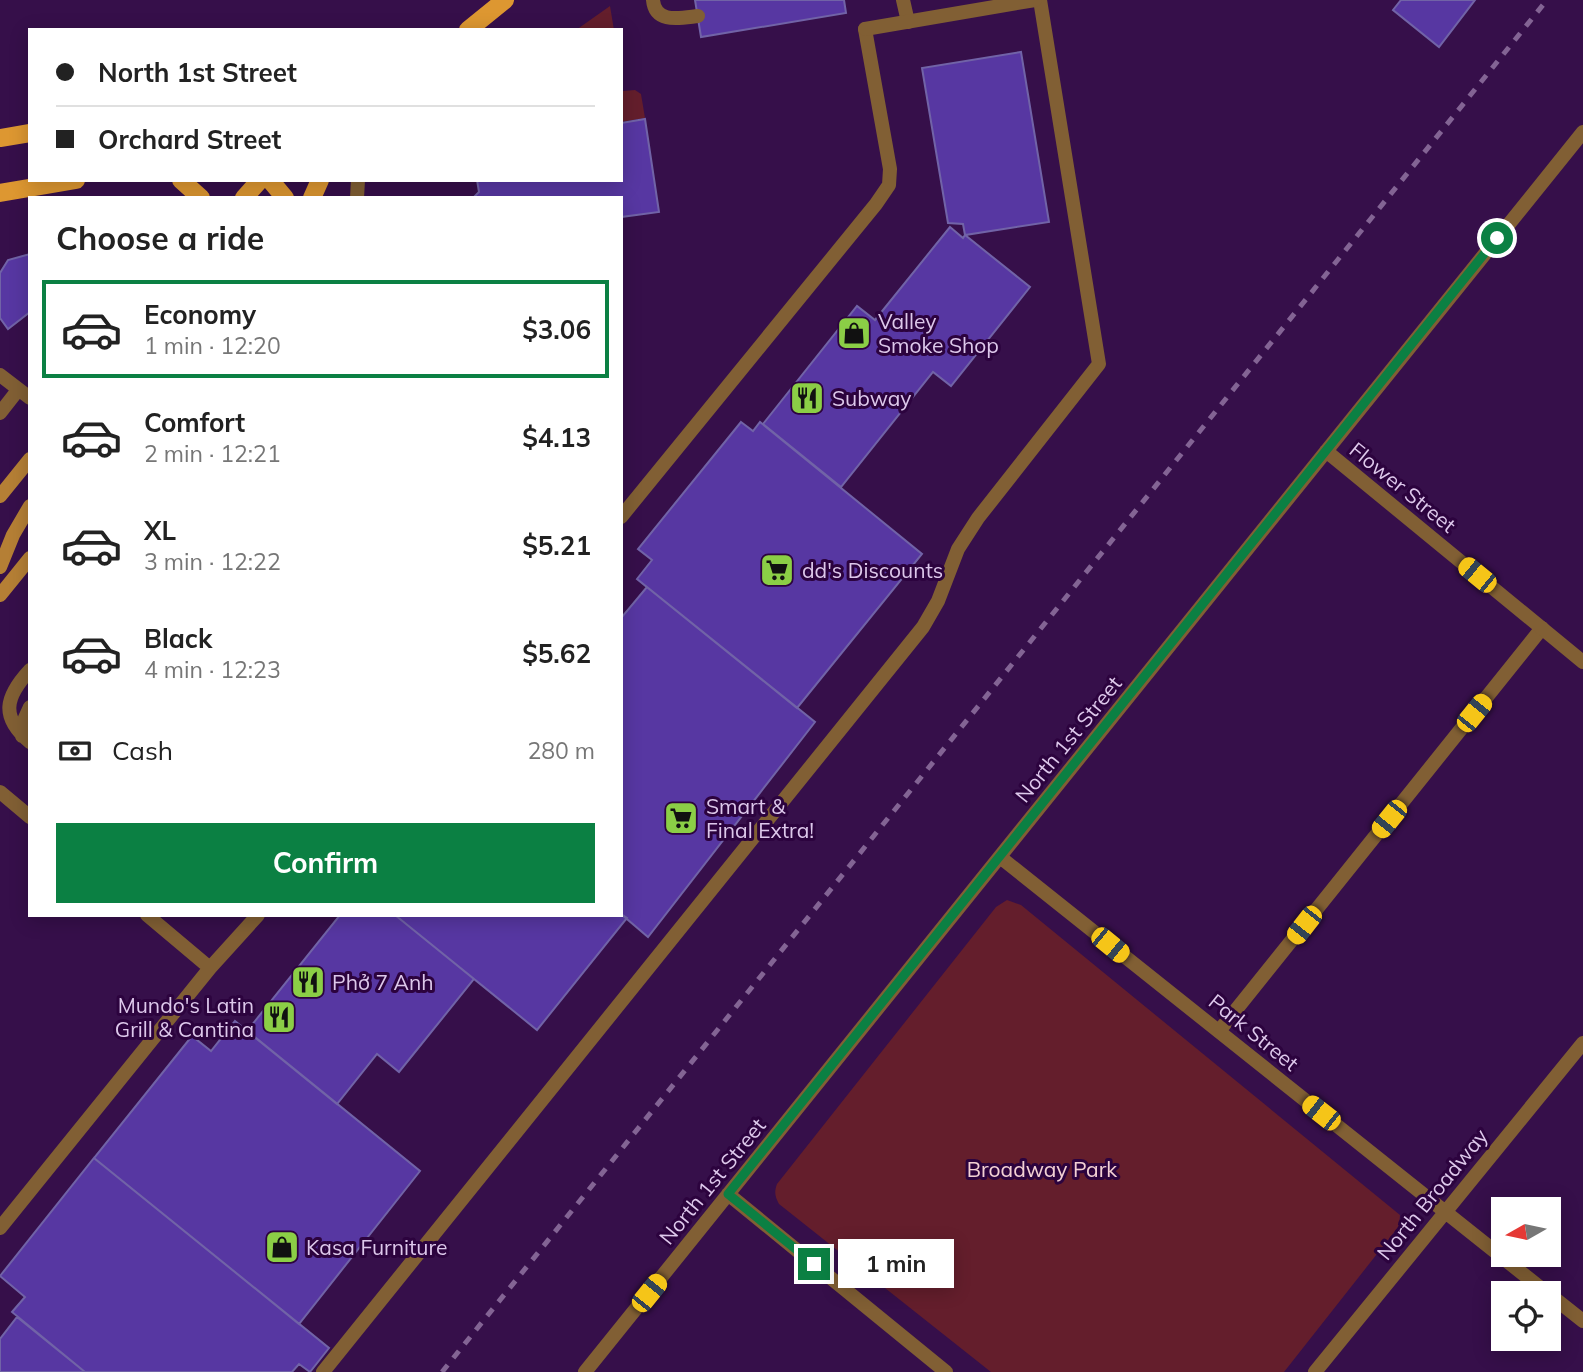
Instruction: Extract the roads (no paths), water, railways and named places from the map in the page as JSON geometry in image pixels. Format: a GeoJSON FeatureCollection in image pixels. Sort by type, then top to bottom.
{"type":"FeatureCollection","features":[{"type":"Feature","properties":{"kind":"main road"},"geometry":{"type":"LineString","coordinates":[[470,28],[505,0]]}},
{"type":"Feature","properties":{"kind":"main road"},"geometry":{"type":"LineString","coordinates":[[0,138],[28,133]]}},
{"type":"Feature","properties":{"kind":"main road"},"geometry":{"type":"LineString","coordinates":[[0,193],[64,182]]}},
{"type":"Feature","properties":{"kind":"main road"},"geometry":{"type":"LineString","coordinates":[[183,182],[199,196]]}},
{"type":"Feature","properties":{"kind":"main road"},"geometry":{"type":"LineString","coordinates":[[246,196],[258,182]]}},
{"type":"Feature","properties":{"kind":"main road"},"geometry":{"type":"LineString","coordinates":[[272,182],[283,196]]}},
{"type":"Feature","properties":{"kind":"main road"},"geometry":{"type":"LineString","coordinates":[[0,496],[28,462]]}},
{"type":"Feature","properties":{"kind":"main road"},"geometry":{"type":"LineString","coordinates":[[0,567],[13,535],[28,509]]}},
{"type":"Feature","properties":{"kind":"main road"},"geometry":{"type":"LineString","coordinates":[[0,595],[28,560]]}},
{"type":"Feature","properties":{"kind":"street"},"geometry":{"type":"LineString","coordinates":[[653,0],[655,10],[663,17],[675,19],[698,16]]}},
{"type":"Feature","properties":{"kind":"street"},"geometry":{"type":"LineString","coordinates":[[903,0],[908,22]]}},
{"type":"Feature","properties":{"kind":"street"},"geometry":{"type":"LineString","coordinates":[[323,1372],[923,627],[938,601],[958,550],[978,518],[1099,364],[1038,0],[865,29],[890,169],[888,185],[876,204],[623,515]]}},
{"type":"Feature","properties":{"kind":"street","name":"North 1st Street"},"geometry":{"type":"LineString","coordinates":[[585,1372],[1583,132]]}},
{"type":"Feature","properties":{"kind":"street"},"geometry":{"type":"LineString","coordinates":[[0,374],[24,394],[0,413]]}},
{"type":"Feature","properties":{"kind":"street","name":"Flower Street"},"geometry":{"type":"LineString","coordinates":[[1326,451],[1583,662]]}},
{"type":"Feature","properties":{"kind":"street"},"geometry":{"type":"LineString","coordinates":[[1219,1031],[1542,628]]}},
{"type":"Feature","properties":{"kind":"street"},"geometry":{"type":"LineString","coordinates":[[26,739],[12,723],[8,707],[12,692],[28,672]]}},
{"type":"Feature","properties":{"kind":"street"},"geometry":{"type":"LineString","coordinates":[[26,739],[25,718],[28,711]]}},
{"type":"Feature","properties":{"kind":"street"},"geometry":{"type":"LineString","coordinates":[[0,792],[28,815]]}},
{"type":"Feature","properties":{"kind":"street","name":"Park Street"},"geometry":{"type":"LineString","coordinates":[[1000,857],[1532,1281]]}},
{"type":"Feature","properties":{"kind":"street"},"geometry":{"type":"LineString","coordinates":[[149,917],[210,968]]}},
{"type":"Feature","properties":{"kind":"street"},"geometry":{"type":"LineString","coordinates":[[0,1228],[210,968],[256,917]]}},
{"type":"Feature","properties":{"kind":"street","name":"North Broadway"},"geometry":{"type":"LineString","coordinates":[[1315,1372],[1583,1043]]}},
{"type":"Feature","properties":{"kind":"street"},"geometry":{"type":"LineString","coordinates":[[728,1194],[943,1371]]}},
{"type":"Feature","properties":{"kind":"street","name":"Park Street"},"geometry":{"type":"LineString","coordinates":[[1561,1304],[1583,1321]]}},
{"type":"Feature","properties":{"kind":"railway"},"geometry":{"type":"LineString","coordinates":[[442,1372],[1547,0]]}},
{"type":"Feature","properties":{"kind":"place","name":"Valley Smoke Shop"},"geometry":{"type":"Point","coordinates":[854,333]}},
{"type":"Feature","properties":{"kind":"place","name":"Subway"},"geometry":{"type":"Point","coordinates":[807,398]}},
{"type":"Feature","properties":{"kind":"place","name":"dd's Discounts"},"geometry":{"type":"Point","coordinates":[777,570]}},
{"type":"Feature","properties":{"kind":"place","name":"Smart & Final Extra!"},"geometry":{"type":"Point","coordinates":[681,818]}},
{"type":"Feature","properties":{"kind":"place","name":"Phở 7 Anh"},"geometry":{"type":"Point","coordinates":[308,982]}},
{"type":"Feature","properties":{"kind":"place","name":"Mundo's Latin Grill & Cantina"},"geometry":{"type":"Point","coordinates":[279,1017]}},
{"type":"Feature","properties":{"kind":"place","name":"Kasa Furniture"},"geometry":{"type":"Point","coordinates":[282,1247]}},
{"type":"Feature","properties":{"kind":"park label","name":"Broadway Park"},"geometry":{"type":"Point","coordinates":[1042,1169]}}]}
